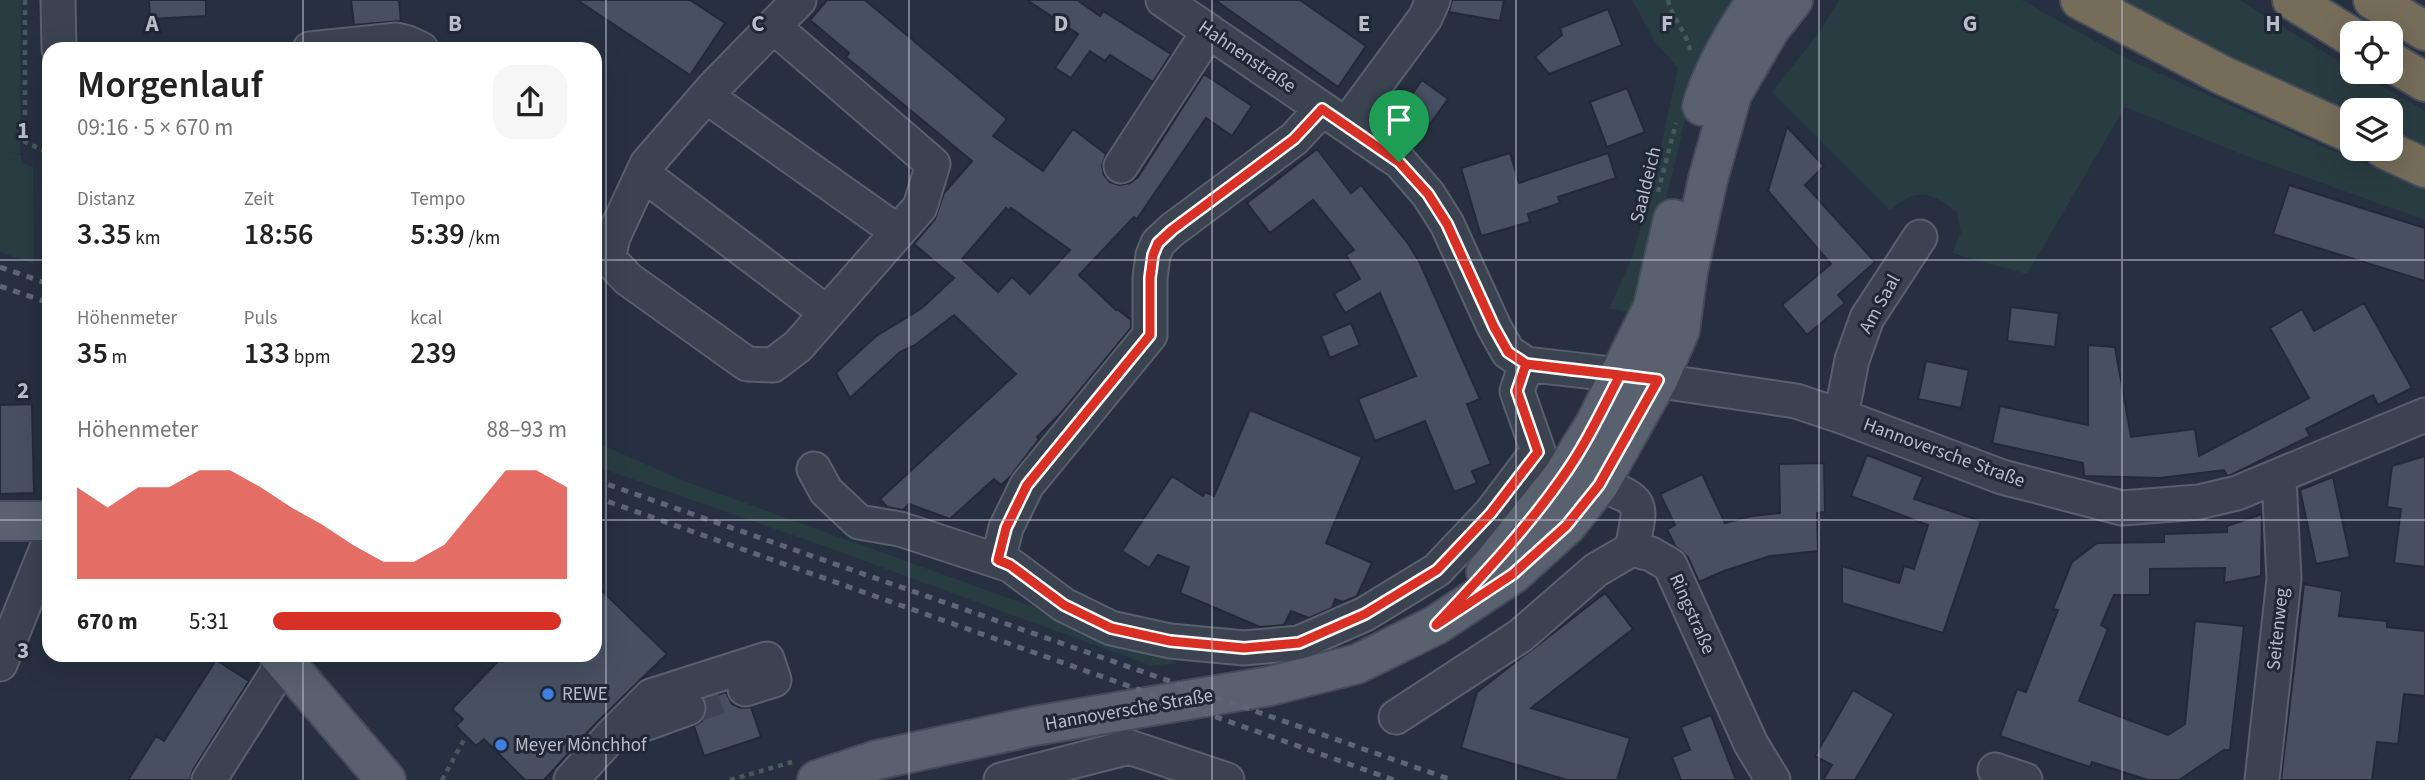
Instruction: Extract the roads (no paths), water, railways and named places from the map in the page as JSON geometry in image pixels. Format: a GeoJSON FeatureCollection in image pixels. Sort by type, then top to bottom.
{"type":"FeatureCollection","features":[{"type":"Feature","properties":{"kind":"highway"},"geometry":{"type":"LineString","coordinates":[[2080,0],[2222,75],[2340,129]]}},
{"type":"Feature","properties":{"kind":"highway"},"geometry":{"type":"LineString","coordinates":[[2292,0],[2340,30]]}},
{"type":"Feature","properties":{"kind":"highway"},"geometry":{"type":"LineString","coordinates":[[2373,0],[2425,31]]}},
{"type":"Feature","properties":{"kind":"highway"},"geometry":{"type":"LineString","coordinates":[[2403,69],[2425,82]]}},
{"type":"Feature","properties":{"kind":"highway"},"geometry":{"type":"LineString","coordinates":[[2403,157],[2425,167]]}},
{"type":"Feature","properties":{"kind":"main road"},"geometry":{"type":"LineString","coordinates":[[1620,375],[1653,307],[1683,172],[1707,88],[1728,44],[1757,0]]}},
{"type":"Feature","properties":{"kind":"main road"},"geometry":{"type":"LineString","coordinates":[[1658,380],[1679,330],[1688,271],[1708,179],[1732,94],[1770,29],[1793,0]]}},
{"type":"Feature","properties":{"kind":"main road","name":"Hannoversche Straße"},"geometry":{"type":"LineString","coordinates":[[1436,625],[1499,557],[1562,477],[1595,424],[1620,375]]}},
{"type":"Feature","properties":{"kind":"main road","name":"Hannoversche Straße"},"geometry":{"type":"LineString","coordinates":[[817,780],[877,760],[1034,726],[1283,683],[1357,664],[1436,625],[1513,574],[1566,526],[1599,485],[1658,380]]}},
{"type":"Feature","properties":{"kind":"main road"},"geometry":{"type":"LineString","coordinates":[[0,521],[42,521]]}},
{"type":"Feature","properties":{"kind":"main road"},"geometry":{"type":"LineString","coordinates":[[284,662],[386,780]]}},
{"type":"Feature","properties":{"kind":"street"},"geometry":{"type":"LineString","coordinates":[[58,0],[59,42]]}},
{"type":"Feature","properties":{"kind":"street","name":"Hahnenstraße"},"geometry":{"type":"LineString","coordinates":[[1163,0],[1399,162],[1428,194],[1447,224],[1508,352],[1526,364]]}},
{"type":"Feature","properties":{"kind":"street"},"geometry":{"type":"LineString","coordinates":[[998,560],[1006,528],[1027,485],[1150,335],[1150,278],[1153,255],[1158,243],[1294,139],[1334,117],[1425,18],[1433,0]]}},
{"type":"Feature","properties":{"kind":"street"},"geometry":{"type":"LineString","coordinates":[[780,11],[933,164],[920,207],[798,346],[773,365],[747,364],[628,279],[608,258],[613,237],[647,164],[780,11]]}},
{"type":"Feature","properties":{"kind":"street"},"geometry":{"type":"LineString","coordinates":[[1121,166],[1209,31]]}},
{"type":"Feature","properties":{"kind":"street"},"geometry":{"type":"LineString","coordinates":[[377,42],[404,42]]}},
{"type":"Feature","properties":{"kind":"street"},"geometry":{"type":"LineString","coordinates":[[706,96],[898,232]]}},
{"type":"Feature","properties":{"kind":"street"},"geometry":{"type":"LineString","coordinates":[[642,174],[827,313]]}},
{"type":"Feature","properties":{"kind":"street","name":"Am Saal"},"geometry":{"type":"LineString","coordinates":[[1841,416],[1852,360],[1867,318],[1920,237]]}},
{"type":"Feature","properties":{"kind":"street"},"geometry":{"type":"LineString","coordinates":[[814,469],[826,491],[859,522],[900,529],[1010,565],[1064,605],[1111,628],[1170,641],[1244,648],[1299,643],[1365,614],[1437,570],[1491,513],[1538,452],[1517,391],[1526,364],[1620,375]]}},
{"type":"Feature","properties":{"kind":"street","name":"Hannoversche Straße"},"geometry":{"type":"LineString","coordinates":[[1620,375],[1797,401],[2002,477],[2122,508],[2199,502],[2237,493],[2425,415]]}},
{"type":"Feature","properties":{"kind":"street","name":"Seitenweg"},"geometry":{"type":"LineString","coordinates":[[2262,780],[2284,579],[2279,477]]}},
{"type":"Feature","properties":{"kind":"street"},"geometry":{"type":"LineString","coordinates":[[1396,717],[1520,636],[1596,570],[1632,550],[1639,515],[1638,505],[1628,494],[1599,485]]}},
{"type":"Feature","properties":{"kind":"street","name":"Ringstraße"},"geometry":{"type":"LineString","coordinates":[[1632,550],[1651,554],[1670,565],[1751,744],[1773,780]]}},
{"type":"Feature","properties":{"kind":"street"},"geometry":{"type":"LineString","coordinates":[[0,664],[42,560]]}},
{"type":"Feature","properties":{"kind":"street"},"geometry":{"type":"LineString","coordinates":[[570,780],[651,696],[767,659],[757,692]]}},
{"type":"Feature","properties":{"kind":"street"},"geometry":{"type":"LineString","coordinates":[[209,780],[279,662]]}},
{"type":"Feature","properties":{"kind":"street"},"geometry":{"type":"LineString","coordinates":[[611,737],[680,718]]}},
{"type":"Feature","properties":{"kind":"street"},"geometry":{"type":"LineString","coordinates":[[1001,780],[1129,747],[1227,780]]}},
{"type":"Feature","properties":{"kind":"tunnel"},"geometry":{"type":"LineString","coordinates":[[688,708],[745,689]]}},
{"type":"Feature","properties":{"kind":"railway"},"geometry":{"type":"LineString","coordinates":[[0,267],[42,282]]}},
{"type":"Feature","properties":{"kind":"railway"},"geometry":{"type":"LineString","coordinates":[[0,286],[42,301]]}},
{"type":"Feature","properties":{"kind":"railway"},"geometry":{"type":"LineString","coordinates":[[602,482],[1452,780]]}},
{"type":"Feature","properties":{"kind":"railway"},"geometry":{"type":"LineString","coordinates":[[602,499],[1394,780]]}},
{"type":"Feature","properties":{"kind":"place","name":"REWE"},"geometry":{"type":"Point","coordinates":[548,694]}},
{"type":"Feature","properties":{"kind":"place","name":"Meyer Mönchhof"},"geometry":{"type":"Point","coordinates":[501,745]}}]}
